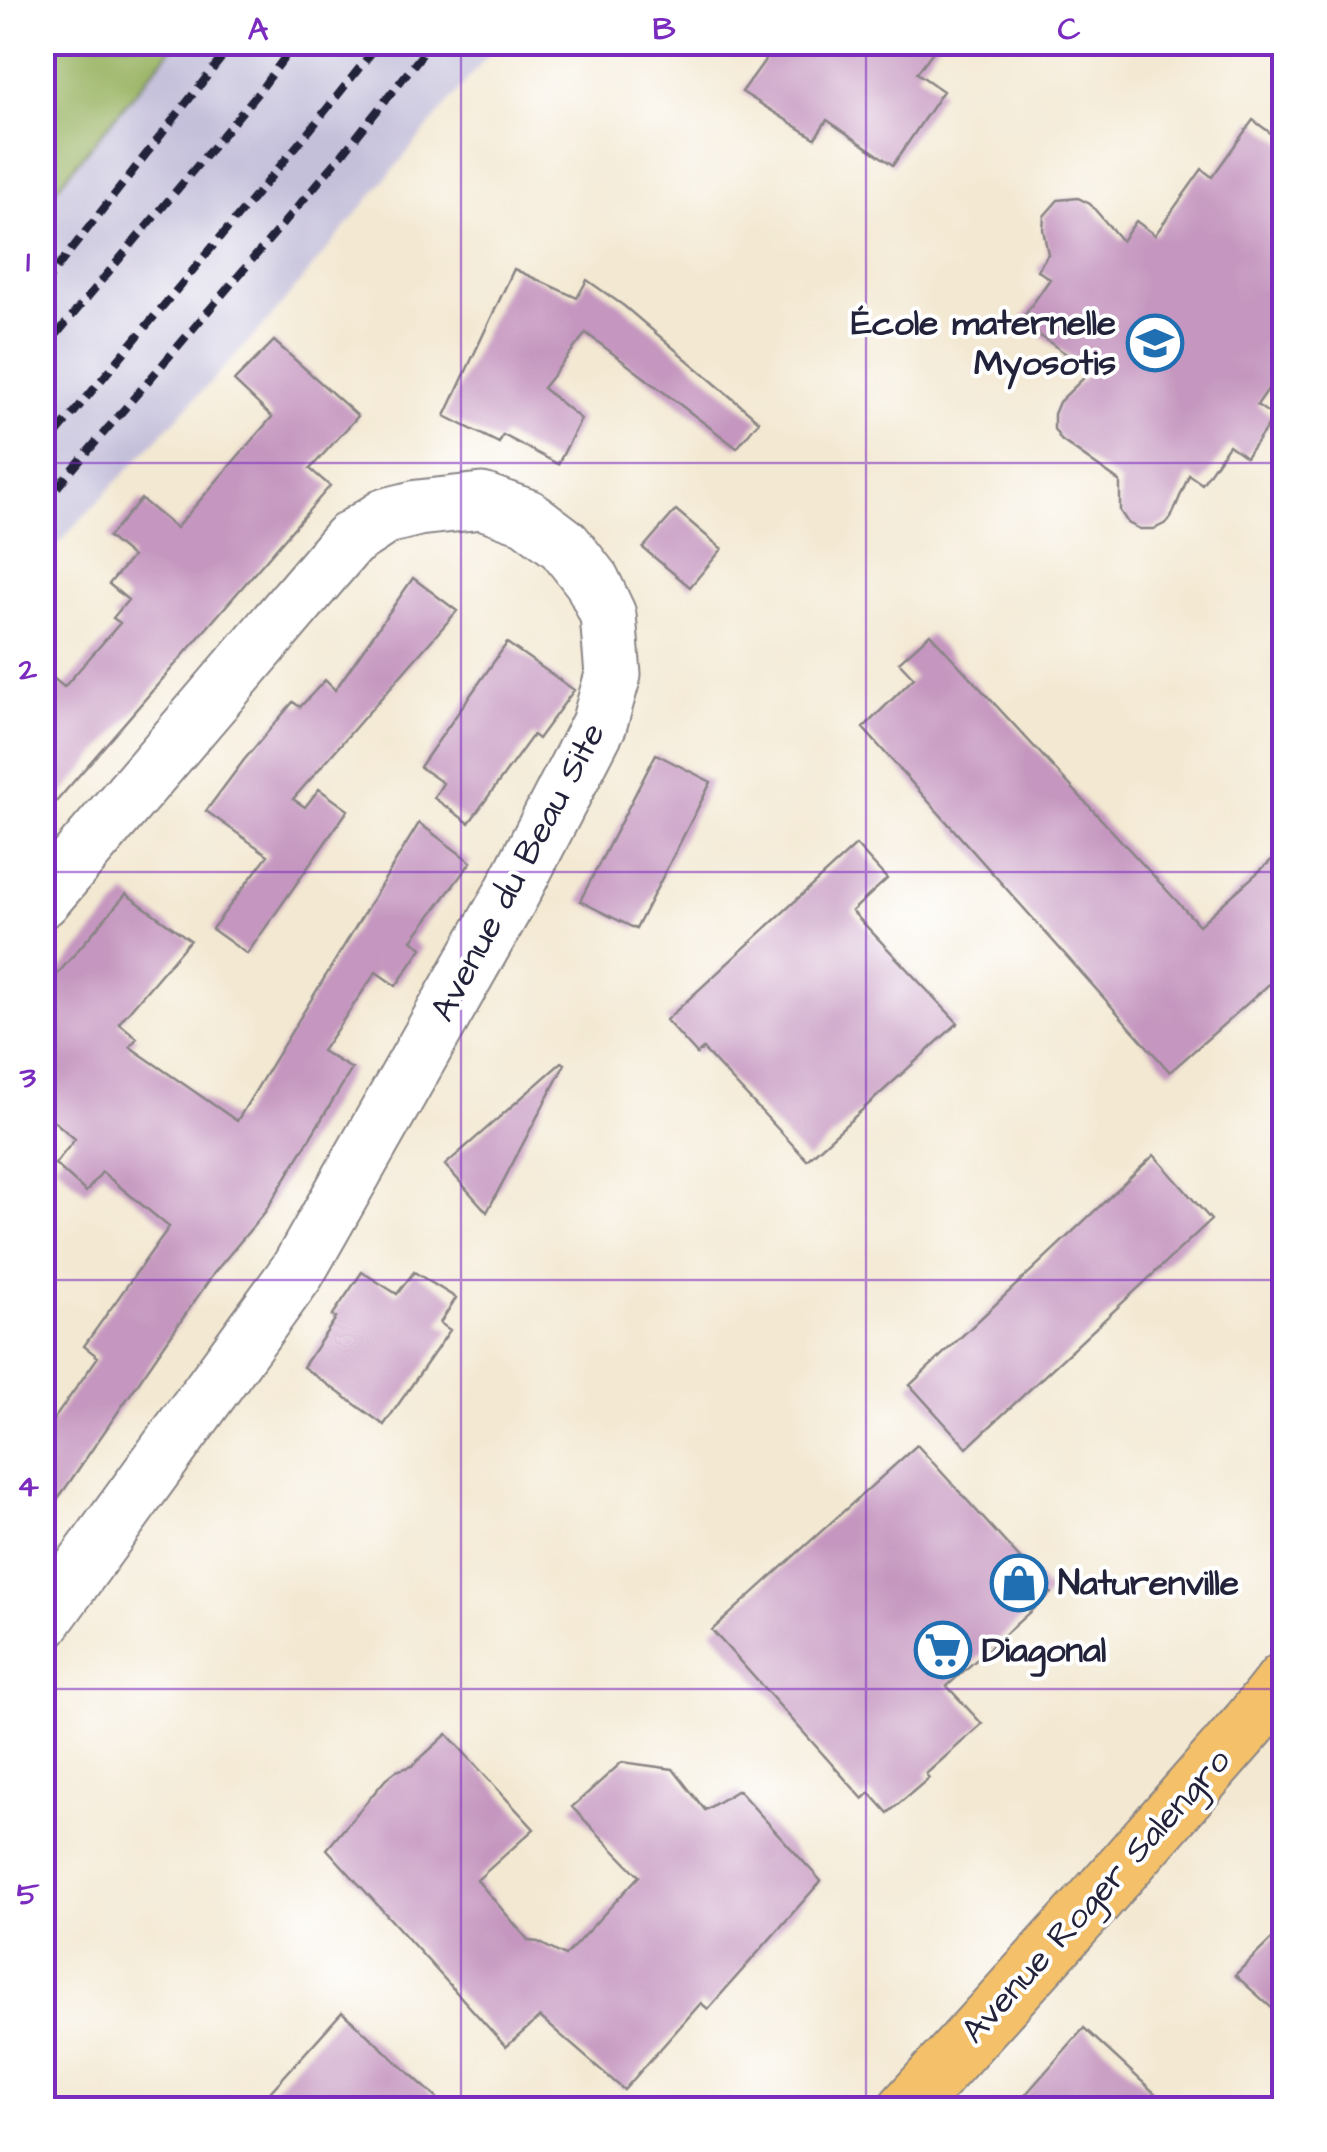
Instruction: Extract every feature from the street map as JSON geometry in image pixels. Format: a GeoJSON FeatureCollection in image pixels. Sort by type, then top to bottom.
{"type":"FeatureCollection","features":[{"type":"Feature","properties":{"kind":"main road","name":"Avenue Roger Salengro"},"geometry":{"type":"LineString","coordinates":[[905,2110],[1087,1909],[1284,1680]]}},
{"type":"Feature","properties":{"kind":"street","name":"Avenue du Beau Site"},"geometry":{"type":"LineString","coordinates":[[42,900],[349,540],[386,516],[482,501],[527,517],[564,544],[592,582],[608,616],[614,675],[599,724],[520,878],[297,1272],[42,1624]]}},
{"type":"Feature","properties":{"kind":"shaded area"},"geometry":{"type":"Polygon","coordinates":[[[176,43],[498,43],[269,320],[43,560],[43,204],[176,43]]]}},
{"type":"Feature","properties":{"kind":"green space"},"geometry":{"type":"Polygon","coordinates":[[[42,43],[176,43],[43,204],[42,43]]]}},
{"type":"Feature","properties":{"kind":"building"},"geometry":{"type":"Polygon","coordinates":[[[778,42],[940,42],[917,73],[943,91],[893,165],[827,120],[815,138],[742,92],[778,42]]]}},
{"type":"Feature","properties":{"kind":"building"},"geometry":{"type":"Polygon","coordinates":[[[1253,120],[1284,143],[1284,366],[1257,405],[1274,417],[1246,457],[1229,445],[1202,484],[1189,475],[1166,523],[1154,529],[1140,529],[1128,523],[1120,511],[1120,482],[1061,440],[1054,429],[1059,402],[1091,371],[1020,322],[1050,279],[1037,270],[1048,254],[1044,216],[1058,200],[1078,198],[1090,204],[1122,241],[1136,221],[1155,235],[1202,169],[1212,177],[1253,120]]]}},
{"type":"Feature","properties":{"kind":"building"},"geometry":{"type":"Polygon","coordinates":[[[514,269],[577,298],[587,280],[624,306],[759,421],[737,448],[586,333],[543,388],[581,419],[558,464],[503,435],[499,443],[445,416],[514,269]]]}},
{"type":"Feature","properties":{"kind":"building"},"geometry":{"type":"Polygon","coordinates":[[[274,341],[358,416],[310,469],[330,486],[42,818],[42,669],[64,687],[120,623],[113,618],[128,600],[109,584],[132,557],[108,537],[141,499],[176,528],[272,417],[234,381],[274,341]]]}},
{"type":"Feature","properties":{"kind":"building"},"geometry":{"type":"Polygon","coordinates":[[[676,510],[722,549],[690,587],[643,548],[676,510]]]}},
{"type":"Feature","properties":{"kind":"building"},"geometry":{"type":"Polygon","coordinates":[[[413,578],[457,611],[293,799],[305,807],[319,789],[348,810],[247,954],[212,929],[268,855],[206,811],[293,702],[300,707],[325,680],[335,690],[413,578]]]}},
{"type":"Feature","properties":{"kind":"building"},"geometry":{"type":"Polygon","coordinates":[[[930,634],[1199,925],[1284,849],[1284,971],[1170,1072],[863,728],[914,678],[899,662],[930,634]]]}},
{"type":"Feature","properties":{"kind":"building"},"geometry":{"type":"Polygon","coordinates":[[[507,643],[574,690],[538,739],[533,735],[469,823],[434,798],[443,783],[420,767],[507,643]]]}},
{"type":"Feature","properties":{"kind":"building"},"geometry":{"type":"Polygon","coordinates":[[[656,754],[711,782],[636,929],[580,901],[656,754]]]}},
{"type":"Feature","properties":{"kind":"building"},"geometry":{"type":"Polygon","coordinates":[[[419,823],[471,862],[412,940],[422,948],[396,986],[376,972],[322,1051],[352,1069],[265,1212],[214,1273],[42,1522],[42,1436],[98,1357],[84,1346],[169,1227],[102,1172],[86,1192],[55,1164],[75,1139],[42,1111],[42,992],[126,894],[190,940],[119,1023],[137,1038],[130,1047],[237,1121],[419,823]]]}},
{"type":"Feature","properties":{"kind":"building"},"geometry":{"type":"Polygon","coordinates":[[[856,845],[887,879],[852,911],[958,1023],[807,1160],[703,1049],[697,1054],[666,1020],[856,845]]]}},
{"type":"Feature","properties":{"kind":"building"},"geometry":{"type":"Polygon","coordinates":[[[562,1062],[565,1064],[487,1212],[445,1165],[562,1062]]]}},
{"type":"Feature","properties":{"kind":"building"},"geometry":{"type":"Polygon","coordinates":[[[1154,1155],[1211,1220],[967,1448],[910,1385],[1154,1155]]]}},
{"type":"Feature","properties":{"kind":"building"},"geometry":{"type":"Polygon","coordinates":[[[362,1272],[397,1294],[414,1272],[456,1298],[440,1323],[450,1330],[384,1425],[303,1367],[362,1272]]]}},
{"type":"Feature","properties":{"kind":"building"},"geometry":{"type":"Polygon","coordinates":[[[917,1445],[1051,1593],[947,1686],[982,1724],[888,1813],[870,1793],[863,1799],[712,1630],[917,1445]]]}},
{"type":"Feature","properties":{"kind":"building"},"geometry":{"type":"Polygon","coordinates":[[[447,1734],[534,1829],[477,1880],[529,1941],[565,1956],[639,1876],[572,1807],[622,1762],[673,1769],[705,1810],[738,1790],[821,1881],[708,2009],[701,2003],[624,2090],[540,2017],[506,2047],[327,1849],[386,1779],[412,1766],[447,1734]]]}},
{"type":"Feature","properties":{"kind":"building"},"geometry":{"type":"Polygon","coordinates":[[[1284,1927],[1284,2019],[1235,1975],[1284,1927]]]}},
{"type":"Feature","properties":{"kind":"building"},"geometry":{"type":"Polygon","coordinates":[[[342,2012],[450,2110],[254,2110],[342,2012]]]}},
{"type":"Feature","properties":{"kind":"building"},"geometry":{"type":"Polygon","coordinates":[[[1084,2028],[1173,2110],[1012,2110],[1084,2028]]]}},
{"type":"Feature","properties":{"kind":"railway"},"geometry":{"type":"LineString","coordinates":[[42,287],[234,42]]}},
{"type":"Feature","properties":{"kind":"railway"},"geometry":{"type":"LineString","coordinates":[[42,352],[296,42]]}},
{"type":"Feature","properties":{"kind":"railway"},"geometry":{"type":"LineString","coordinates":[[42,451],[380,42]]}},
{"type":"Feature","properties":{"kind":"railway"},"geometry":{"type":"LineString","coordinates":[[42,505],[341,156],[432,42]]}},
{"type":"Feature","properties":{"kind":"place","name":"École maternelle Myosotis"},"geometry":{"type":"Point","coordinates":[1155,343]}},
{"type":"Feature","properties":{"kind":"place","name":"Naturenville"},"geometry":{"type":"Point","coordinates":[1019,1583]}},
{"type":"Feature","properties":{"kind":"place","name":"Diagonal"},"geometry":{"type":"Point","coordinates":[943,1650]}}]}
